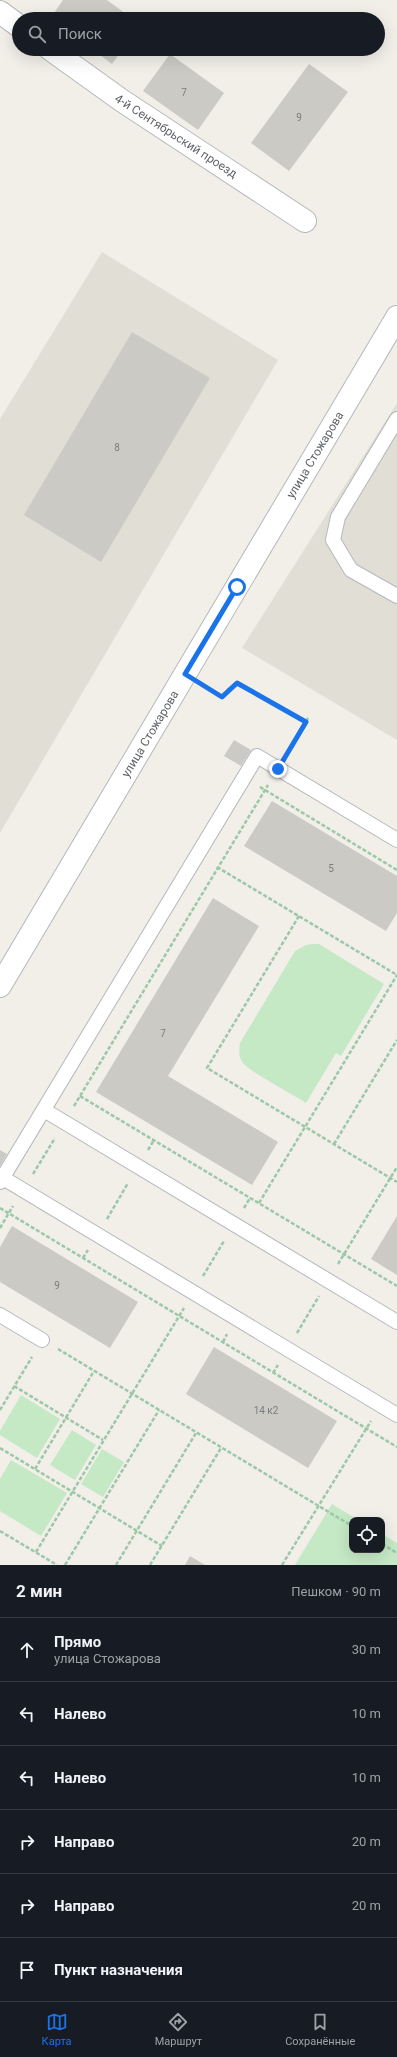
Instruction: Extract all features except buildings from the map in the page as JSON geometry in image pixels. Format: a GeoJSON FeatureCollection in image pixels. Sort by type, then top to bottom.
{"type":"FeatureCollection","features":[{"type":"Feature","properties":{"kind":"street"},"geometry":{"type":"LineString","coordinates":[[0,12],[12,21]]}},
{"type":"Feature","properties":{"kind":"street","name":"4-й Сентябрьский проезд"},"geometry":{"type":"LineString","coordinates":[[60,56],[120,100],[304,221]]}},
{"type":"Feature","properties":{"kind":"street","name":"улица Стожарова"},"geometry":{"type":"LineString","coordinates":[[0,986],[397,316]]}},
{"type":"Feature","properties":{"kind":"lane"},"geometry":{"type":"LineString","coordinates":[[397,419],[338,517],[332,540],[351,570],[397,596]]}},
{"type":"Feature","properties":{"kind":"lane"},"geometry":{"type":"LineString","coordinates":[[397,840],[257,756],[1,1180],[23,1190],[397,1415]]}},
{"type":"Feature","properties":{"kind":"lane"},"geometry":{"type":"LineString","coordinates":[[44,1110],[397,1322]]}},
{"type":"Feature","properties":{"kind":"lane"},"geometry":{"type":"LineString","coordinates":[[0,1315],[42,1340]]}},
{"type":"Feature","properties":{"kind":"path"},"geometry":{"type":"LineString","coordinates":[[185,674],[222,697],[237,683],[306,722]]}},
{"type":"Feature","properties":{"kind":"path"},"geometry":{"type":"LineString","coordinates":[[0,1228],[308,718]]}},
{"type":"Feature","properties":{"kind":"path"},"geometry":{"type":"LineString","coordinates":[[244,778],[397,870]]}},
{"type":"Feature","properties":{"kind":"path"},"geometry":{"type":"LineString","coordinates":[[198,855],[397,975],[259,1203]]}},
{"type":"Feature","properties":{"kind":"path"},"geometry":{"type":"LineString","coordinates":[[299,916],[207,1068],[397,1182]]}},
{"type":"Feature","properties":{"kind":"path"},"geometry":{"type":"LineString","coordinates":[[334,1144],[397,1040]]}},
{"type":"Feature","properties":{"kind":"path"},"geometry":{"type":"LineString","coordinates":[[80,1096],[397,1286]]}},
{"type":"Feature","properties":{"kind":"path"},"geometry":{"type":"LineString","coordinates":[[83,1258],[154,1140]]}},
{"type":"Feature","properties":{"kind":"path"},"geometry":{"type":"LineString","coordinates":[[273,1373],[397,1167]]}},
{"type":"Feature","properties":{"kind":"path"},"geometry":{"type":"LineString","coordinates":[[0,1208],[397,1447]]}},
{"type":"Feature","properties":{"kind":"path"},"geometry":{"type":"LineString","coordinates":[[0,1410],[42,1340],[349,1524]]}},
{"type":"Feature","properties":{"kind":"path"},"geometry":{"type":"LineString","coordinates":[[35,1469],[94,1371]]}},
{"type":"Feature","properties":{"kind":"path"},"geometry":{"type":"LineString","coordinates":[[14,1386],[103,1440]]}},
{"type":"Feature","properties":{"kind":"path"},"geometry":{"type":"LineString","coordinates":[[36,1552],[132,1394]]}},
{"type":"Feature","properties":{"kind":"path"},"geometry":{"type":"LineString","coordinates":[[282,1565],[381,1405]]}},
{"type":"Feature","properties":{"kind":"path"},"geometry":{"type":"LineString","coordinates":[[65,1565],[159,1410]]}},
{"type":"Feature","properties":{"kind":"path"},"geometry":{"type":"LineString","coordinates":[[116,1565],[196,1432]]}},
{"type":"Feature","properties":{"kind":"path"},"geometry":{"type":"LineString","coordinates":[[0,1448],[162,1546]]}},
{"type":"Feature","properties":{"kind":"path"},"geometry":{"type":"LineString","coordinates":[[150,1565],[221,1448]]}},
{"type":"Feature","properties":{"kind":"path"},"geometry":{"type":"LineString","coordinates":[[0,1531],[57,1565]]}},
{"type":"Feature","properties":{"kind":"path"},"geometry":{"type":"LineString","coordinates":[[385,1546],[397,1553]]}},
{"type":"Feature","properties":{"kind":"shaded area"},"geometry":{"type":"Polygon","coordinates":[[[102,252],[278,360],[0,833],[0,419],[102,252]]]}},
{"type":"Feature","properties":{"kind":"shaded area"},"geometry":{"type":"Polygon","coordinates":[[[397,403],[397,740],[242,648],[397,403]]]}},
{"type":"Feature","properties":{"kind":"green space"},"geometry":{"type":"Polygon","coordinates":[[[319,944],[384,984],[341,1056],[336,1053],[306,1103],[247,1067],[241,1061],[239,1051],[240,1043],[295,951],[306,945],[319,944]]]}},
{"type":"Feature","properties":{"kind":"green space"},"geometry":{"type":"Polygon","coordinates":[[[21,1395],[60,1419],[37,1458],[0,1435],[0,1431],[21,1395]]]}},
{"type":"Feature","properties":{"kind":"green space"},"geometry":{"type":"Polygon","coordinates":[[[72,1430],[96,1445],[75,1480],[50,1465],[72,1430]]]}},
{"type":"Feature","properties":{"kind":"green space"},"geometry":{"type":"Polygon","coordinates":[[[102,1449],[124,1462],[103,1497],[81,1484],[102,1449]]]}},
{"type":"Feature","properties":{"kind":"green space"},"geometry":{"type":"Polygon","coordinates":[[[11,1460],[67,1493],[41,1536],[0,1511],[0,1479],[11,1460]]]}},
{"type":"Feature","properties":{"kind":"green space"},"geometry":{"type":"Polygon","coordinates":[[[332,1504],[353,1517],[349,1517],[349,1553],[385,1553],[385,1536],[397,1543],[397,1565],[295,1565],[332,1504]]]}},
{"type":"Feature","properties":{"kind":"route"},"geometry":{"type":"LineString","coordinates":[[237,587],[185,674],[222,697],[227,690],[237,683],[306,722],[278,769]]}}]}
